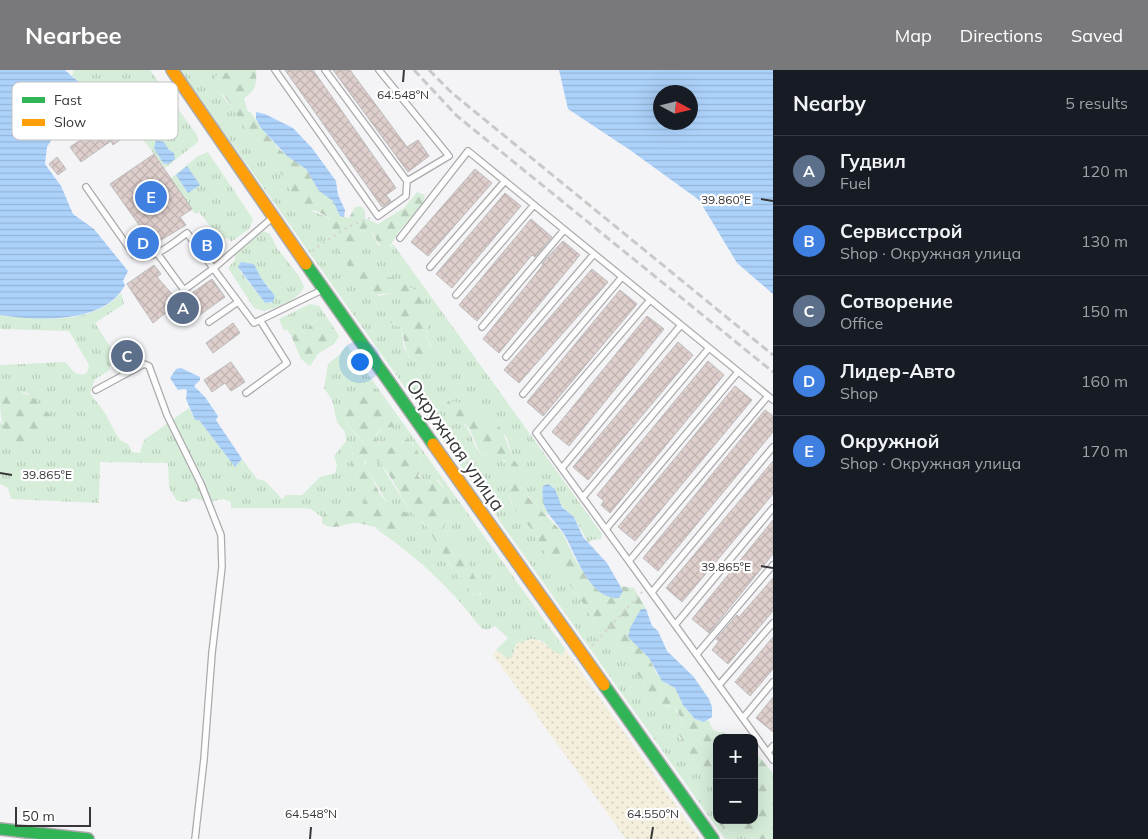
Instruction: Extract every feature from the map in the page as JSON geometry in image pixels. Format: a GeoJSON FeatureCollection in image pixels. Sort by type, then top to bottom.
{"type":"FeatureCollection","features":[{"type":"Feature","properties":{"kind":"main road","name":"Окружная улица"},"geometry":{"type":"LineString","coordinates":[[172,70],[273,217],[713,839]]}},
{"type":"Feature","properties":{"kind":"main road"},"geometry":{"type":"LineString","coordinates":[[0,829],[88,839]]}},
{"type":"Feature","properties":{"kind":"lane"},"geometry":{"type":"LineString","coordinates":[[275,70],[378,216],[406,196],[407,181],[325,70]]}},
{"type":"Feature","properties":{"kind":"lane"},"geometry":{"type":"LineString","coordinates":[[379,70],[449,156],[407,181]]}},
{"type":"Feature","properties":{"kind":"lane"},"geometry":{"type":"LineString","coordinates":[[400,238],[468,151],[771,398],[629,561]]}},
{"type":"Feature","properties":{"kind":"lane"},"geometry":{"type":"LineString","coordinates":[[430,267],[504,181]]}},
{"type":"Feature","properties":{"kind":"lane"},"geometry":{"type":"LineString","coordinates":[[86,187],[134,255],[157,253],[186,233],[254,323],[324,289]]}},
{"type":"Feature","properties":{"kind":"lane"},"geometry":{"type":"LineString","coordinates":[[456,295],[534,205]]}},
{"type":"Feature","properties":{"kind":"lane"},"geometry":{"type":"LineString","coordinates":[[157,253],[184,290],[214,268],[273,217]]}},
{"type":"Feature","properties":{"kind":"lane"},"geometry":{"type":"LineString","coordinates":[[482,327],[564,230]]}},
{"type":"Feature","properties":{"kind":"lane"},"geometry":{"type":"LineString","coordinates":[[506,357],[594,254]]}},
{"type":"Feature","properties":{"kind":"lane"},"geometry":{"type":"LineString","coordinates":[[523,394],[622,277]]}},
{"type":"Feature","properties":{"kind":"lane"},"geometry":{"type":"LineString","coordinates":[[650,300],[536,433],[773,760]]}},
{"type":"Feature","properties":{"kind":"lane"},"geometry":{"type":"LineString","coordinates":[[209,322],[238,302]]}},
{"type":"Feature","properties":{"kind":"lane"},"geometry":{"type":"LineString","coordinates":[[246,393],[287,363],[260,320]]}},
{"type":"Feature","properties":{"kind":"lane"},"geometry":{"type":"LineString","coordinates":[[562,468],[681,325]]}},
{"type":"Feature","properties":{"kind":"lane"},"geometry":{"type":"LineString","coordinates":[[583,497],[709,348]]}},
{"type":"Feature","properties":{"kind":"lane"},"geometry":{"type":"LineString","coordinates":[[96,390],[144,364],[150,366],[167,414],[201,484],[220,535],[222,567],[195,839]]}},
{"type":"Feature","properties":{"kind":"lane"},"geometry":{"type":"LineString","coordinates":[[606,529],[738,372]]}},
{"type":"Feature","properties":{"kind":"lane"},"geometry":{"type":"LineString","coordinates":[[652,592],[773,447]]}},
{"type":"Feature","properties":{"kind":"lane"},"geometry":{"type":"LineString","coordinates":[[676,625],[773,508]]}},
{"type":"Feature","properties":{"kind":"lane"},"geometry":{"type":"LineString","coordinates":[[697,654],[773,565]]}},
{"type":"Feature","properties":{"kind":"lane"},"geometry":{"type":"LineString","coordinates":[[719,685],[773,622]]}},
{"type":"Feature","properties":{"kind":"lane"},"geometry":{"type":"LineString","coordinates":[[743,718],[773,682]]}},
{"type":"Feature","properties":{"kind":"lane"},"geometry":{"type":"LineString","coordinates":[[768,752],[773,746]]}},
{"type":"Feature","properties":{"kind":"path"},"geometry":{"type":"LineString","coordinates":[[323,243],[352,224],[378,216]]}},
{"type":"Feature","properties":{"kind":"path"},"geometry":{"type":"LineString","coordinates":[[583,656],[647,586]]}},
{"type":"Feature","properties":{"kind":"green space"},"geometry":{"type":"Polygon","coordinates":[[[74,70],[150,70],[159,82],[79,82],[72,76],[74,70]]]}},
{"type":"Feature","properties":{"kind":"green space"},"geometry":{"type":"Polygon","coordinates":[[[180,70],[235,70],[231,73],[221,73],[220,93],[237,113],[247,131],[262,145],[274,169],[284,176],[298,205],[329,218],[339,255],[372,293],[379,296],[396,292],[402,296],[400,306],[391,314],[392,324],[401,327],[404,348],[410,358],[431,352],[431,345],[426,337],[427,324],[421,294],[395,278],[376,276],[348,253],[348,246],[358,243],[360,233],[364,228],[370,230],[379,246],[391,247],[393,244],[602,534],[601,539],[591,540],[589,544],[574,517],[562,506],[553,486],[542,494],[549,516],[540,510],[525,492],[522,470],[513,459],[507,438],[495,423],[462,403],[462,423],[466,426],[481,453],[501,458],[509,469],[511,478],[509,497],[514,509],[534,532],[549,560],[577,594],[596,624],[610,631],[629,667],[642,679],[647,692],[666,707],[674,707],[684,726],[679,738],[685,743],[703,776],[713,788],[713,822],[180,70]]]}},
{"type":"Feature","properties":{"kind":"green space"},"geometry":{"type":"Polygon","coordinates":[[[235,70],[256,70],[255,86],[244,98],[247,110],[281,151],[306,169],[319,191],[333,201],[340,216],[349,218],[355,207],[361,206],[365,211],[365,218],[378,224],[404,208],[417,192],[425,195],[422,205],[399,231],[388,250],[381,246],[367,228],[361,231],[358,243],[348,246],[348,250],[353,257],[370,265],[376,276],[395,278],[421,294],[427,324],[426,337],[432,349],[426,361],[419,361],[409,356],[401,327],[389,322],[389,316],[400,306],[401,296],[396,292],[376,295],[369,291],[339,255],[329,218],[317,211],[303,209],[298,205],[284,176],[274,169],[262,145],[247,131],[227,99],[215,88],[215,78],[218,73],[231,73],[235,70]]]}},
{"type":"Feature","properties":{"kind":"green space"},"geometry":{"type":"Polygon","coordinates":[[[178,109],[197,135],[198,142],[165,168],[143,140],[178,140],[178,109]]]}},
{"type":"Feature","properties":{"kind":"green space"},"geometry":{"type":"Polygon","coordinates":[[[208,152],[253,219],[249,229],[231,242],[227,237],[222,241],[199,212],[195,214],[171,178],[198,156],[208,152]]]}},
{"type":"Feature","properties":{"kind":"green space"},"geometry":{"type":"Polygon","coordinates":[[[263,231],[270,234],[277,248],[299,276],[304,287],[302,291],[293,299],[281,305],[264,311],[254,308],[228,268],[235,260],[235,255],[263,231]],[[254,264],[240,271],[265,303],[272,303],[270,288],[261,278],[254,264]]]}},
{"type":"Feature","properties":{"kind":"green space"},"geometry":{"type":"Polygon","coordinates":[[[121,293],[124,304],[95,323],[114,353],[109,371],[95,379],[90,393],[105,413],[120,440],[128,444],[132,452],[140,453],[144,440],[189,408],[195,420],[199,420],[235,467],[242,459],[257,479],[265,481],[282,499],[286,495],[302,495],[320,477],[335,473],[337,465],[334,456],[346,441],[345,432],[337,422],[332,400],[324,388],[328,364],[347,345],[565,649],[563,655],[552,650],[541,641],[527,640],[516,644],[512,658],[506,658],[496,650],[508,638],[495,626],[487,630],[481,628],[445,586],[405,550],[375,528],[404,530],[405,512],[395,511],[390,507],[365,466],[366,460],[374,460],[381,464],[408,509],[427,527],[450,566],[473,594],[479,596],[481,594],[460,547],[443,530],[449,513],[449,493],[438,480],[430,480],[426,485],[419,479],[422,461],[413,443],[403,441],[400,447],[395,449],[376,439],[375,436],[385,426],[392,427],[397,420],[375,388],[367,383],[357,400],[346,407],[345,414],[347,424],[365,445],[353,452],[352,459],[364,497],[364,504],[357,510],[334,510],[322,517],[311,509],[303,508],[231,508],[231,502],[223,499],[208,502],[194,498],[186,502],[177,501],[169,488],[168,463],[100,462],[99,503],[11,499],[8,488],[0,484],[0,421],[14,441],[28,446],[38,440],[54,420],[27,393],[19,391],[0,393],[0,365],[65,362],[75,373],[83,375],[87,373],[89,365],[69,331],[0,329],[0,315],[48,319],[65,318],[96,311],[121,293]]]}},
{"type":"Feature","properties":{"kind":"green space"},"geometry":{"type":"Polygon","coordinates":[[[310,304],[319,306],[333,326],[328,321],[318,319],[304,331],[292,329],[290,335],[287,329],[284,331],[279,319],[310,304]]]}},
{"type":"Feature","properties":{"kind":"green space"},"geometry":{"type":"Polygon","coordinates":[[[320,318],[330,322],[339,336],[334,344],[319,353],[310,366],[301,359],[290,333],[294,328],[304,331],[320,318]]]}},
{"type":"Feature","properties":{"kind":"green space"},"geometry":{"type":"Polygon","coordinates":[[[367,383],[375,388],[397,420],[396,426],[380,430],[375,436],[378,442],[395,449],[400,447],[406,439],[415,446],[423,464],[418,476],[426,485],[432,479],[435,479],[449,493],[450,510],[443,530],[460,547],[481,590],[479,596],[466,587],[427,527],[408,508],[389,475],[376,460],[366,460],[364,463],[380,494],[392,509],[405,512],[410,516],[409,526],[404,529],[391,530],[356,523],[330,527],[322,523],[322,517],[329,511],[354,511],[364,504],[362,490],[353,472],[352,458],[355,449],[365,445],[347,424],[345,414],[346,407],[357,400],[367,383]]]}},
{"type":"Feature","properties":{"kind":"green space"},"geometry":{"type":"Polygon","coordinates":[[[19,391],[34,398],[55,420],[47,435],[29,446],[19,444],[7,434],[0,410],[0,393],[19,391]]]}},
{"type":"Feature","properties":{"kind":"green space"},"geometry":{"type":"Polygon","coordinates":[[[448,401],[462,403],[474,412],[496,423],[502,430],[513,459],[522,470],[528,497],[562,532],[575,559],[589,581],[604,594],[613,598],[622,588],[620,586],[634,588],[646,609],[641,609],[629,637],[649,658],[657,674],[666,684],[675,688],[683,705],[695,719],[704,722],[709,720],[714,730],[725,732],[726,734],[713,734],[713,788],[703,776],[678,733],[684,726],[677,710],[670,706],[662,707],[647,692],[642,679],[629,667],[610,632],[596,624],[577,594],[549,560],[534,532],[514,509],[508,492],[511,478],[504,460],[481,453],[467,426],[450,416],[446,407],[448,401]]]}},
{"type":"Feature","properties":{"kind":"green space"},"geometry":{"type":"Polygon","coordinates":[[[758,756],[773,773],[773,839],[753,839],[748,834],[728,832],[719,824],[758,824],[758,756]]]}},
{"type":"Feature","properties":{"kind":"green space"},"geometry":{"type":"Polygon","coordinates":[[[714,824],[719,824],[728,832],[748,834],[753,839],[725,839],[714,824]]]}},
{"type":"Feature","properties":{"kind":"sand"},"geometry":{"type":"Polygon","coordinates":[[[531,639],[541,642],[559,654],[563,655],[565,649],[700,839],[626,839],[493,655],[496,650],[504,657],[512,658],[516,644],[531,639]]]}},
{"type":"Feature","properties":{"kind":"water"},"geometry":{"type":"Polygon","coordinates":[[[0,70],[65,70],[80,82],[12,82],[12,140],[51,140],[47,147],[45,164],[61,186],[73,214],[94,229],[128,271],[123,281],[125,285],[115,298],[102,307],[87,313],[51,318],[0,315],[0,70]]]}},
{"type":"Feature","properties":{"kind":"water"},"geometry":{"type":"Polygon","coordinates":[[[559,70],[773,70],[773,294],[737,263],[699,200],[630,150],[568,109],[559,70]]]}},
{"type":"Feature","properties":{"kind":"water"},"geometry":{"type":"Polygon","coordinates":[[[256,112],[265,114],[293,128],[312,148],[336,181],[338,195],[345,210],[344,217],[340,216],[333,201],[319,191],[306,169],[287,156],[261,128],[256,119],[256,112]]]}},
{"type":"Feature","properties":{"kind":"water"},"geometry":{"type":"Polygon","coordinates":[[[156,140],[164,142],[169,150],[174,153],[175,159],[168,164],[163,163],[154,148],[156,140]]]}},
{"type":"Feature","properties":{"kind":"water"},"geometry":{"type":"Polygon","coordinates":[[[187,166],[200,185],[188,193],[176,175],[187,166]]]}},
{"type":"Feature","properties":{"kind":"water"},"geometry":{"type":"Polygon","coordinates":[[[241,262],[254,264],[261,278],[275,296],[273,302],[265,303],[238,267],[241,262]]]}},
{"type":"Feature","properties":{"kind":"water"},"geometry":{"type":"Polygon","coordinates":[[[181,368],[200,377],[200,380],[194,386],[205,397],[218,416],[216,420],[242,459],[235,467],[199,420],[195,420],[186,399],[187,391],[185,389],[178,390],[170,378],[176,369],[181,368]]]}},
{"type":"Feature","properties":{"kind":"water"},"geometry":{"type":"Polygon","coordinates":[[[548,484],[555,489],[562,507],[574,517],[583,537],[607,563],[623,591],[619,598],[609,597],[599,592],[585,574],[564,534],[545,507],[543,502],[543,486],[548,484]]]}},
{"type":"Feature","properties":{"kind":"water"},"geometry":{"type":"Polygon","coordinates":[[[641,609],[646,609],[652,626],[658,631],[667,651],[693,676],[709,699],[712,707],[712,717],[704,722],[695,719],[683,705],[675,688],[662,681],[649,658],[628,637],[630,628],[641,609]]]}},
{"type":"Feature","properties":{"kind":"building"},"geometry":{"type":"Polygon","coordinates":[[[285,70],[313,70],[396,188],[386,195],[391,201],[382,207],[285,70]]]}},
{"type":"Feature","properties":{"kind":"building"},"geometry":{"type":"Polygon","coordinates":[[[333,70],[350,70],[407,147],[418,140],[429,156],[408,172],[333,70]]]}},
{"type":"Feature","properties":{"kind":"building"},"geometry":{"type":"Polygon","coordinates":[[[80,140],[120,140],[113,145],[111,141],[81,162],[70,147],[80,140]]]}},
{"type":"Feature","properties":{"kind":"building"},"geometry":{"type":"Polygon","coordinates":[[[154,154],[192,209],[180,217],[186,225],[141,252],[137,251],[128,238],[142,229],[110,184],[154,154]]]}},
{"type":"Feature","properties":{"kind":"building"},"geometry":{"type":"Polygon","coordinates":[[[57,157],[66,169],[58,175],[49,164],[57,157]]]}},
{"type":"Feature","properties":{"kind":"building"},"geometry":{"type":"Polygon","coordinates":[[[475,169],[492,183],[428,256],[411,242],[475,169]]]}},
{"type":"Feature","properties":{"kind":"building"},"geometry":{"type":"Polygon","coordinates":[[[505,193],[521,206],[452,288],[436,274],[505,193]]]}},
{"type":"Feature","properties":{"kind":"building"},"geometry":{"type":"Polygon","coordinates":[[[531,219],[552,237],[535,257],[532,255],[477,321],[459,305],[531,219]]]}},
{"type":"Feature","properties":{"kind":"building"},"geometry":{"type":"Polygon","coordinates":[[[207,230],[213,238],[209,241],[216,250],[209,255],[196,237],[207,230]]]}},
{"type":"Feature","properties":{"kind":"building"},"geometry":{"type":"Polygon","coordinates":[[[563,241],[580,255],[499,353],[483,339],[543,265],[542,263],[563,241]]]}},
{"type":"Feature","properties":{"kind":"building"},"geometry":{"type":"Polygon","coordinates":[[[154,265],[161,274],[157,277],[179,302],[212,279],[225,297],[194,319],[189,311],[180,317],[173,307],[153,323],[127,284],[154,265]]]}},
{"type":"Feature","properties":{"kind":"building"},"geometry":{"type":"Polygon","coordinates":[[[592,269],[608,282],[519,383],[504,370],[592,269]]]}},
{"type":"Feature","properties":{"kind":"building"},"geometry":{"type":"Polygon","coordinates":[[[620,290],[637,304],[543,416],[527,402],[620,290]]]}},
{"type":"Feature","properties":{"kind":"building"},"geometry":{"type":"Polygon","coordinates":[[[647,316],[664,329],[569,446],[552,432],[647,316]]]}},
{"type":"Feature","properties":{"kind":"building"},"geometry":{"type":"Polygon","coordinates":[[[233,323],[240,333],[213,353],[206,343],[233,323]]]}},
{"type":"Feature","properties":{"kind":"building"},"geometry":{"type":"Polygon","coordinates":[[[678,342],[693,355],[588,480],[573,467],[678,342]]]}},
{"type":"Feature","properties":{"kind":"building"},"geometry":{"type":"Polygon","coordinates":[[[129,348],[136,356],[124,365],[118,356],[129,348]]]}},
{"type":"Feature","properties":{"kind":"building"},"geometry":{"type":"Polygon","coordinates":[[[708,361],[724,375],[610,513],[601,505],[604,501],[597,495],[708,361]]]}},
{"type":"Feature","properties":{"kind":"building"},"geometry":{"type":"Polygon","coordinates":[[[231,362],[245,382],[231,391],[225,383],[212,392],[204,380],[231,362]]]}},
{"type":"Feature","properties":{"kind":"building"},"geometry":{"type":"Polygon","coordinates":[[[735,386],[752,400],[635,541],[618,527],[735,386]]]}},
{"type":"Feature","properties":{"kind":"building"},"geometry":{"type":"Polygon","coordinates":[[[765,410],[773,416],[773,432],[658,571],[643,558],[765,410]]]}},
{"type":"Feature","properties":{"kind":"building"},"geometry":{"type":"Polygon","coordinates":[[[773,461],[773,494],[682,602],[666,588],[773,461]]]}},
{"type":"Feature","properties":{"kind":"building"},"geometry":{"type":"Polygon","coordinates":[[[773,520],[773,554],[709,633],[692,619],[773,520]]]}},
{"type":"Feature","properties":{"kind":"building"},"geometry":{"type":"Polygon","coordinates":[[[773,578],[773,611],[728,664],[712,650],[719,641],[716,639],[737,615],[739,617],[773,578]]]}},
{"type":"Feature","properties":{"kind":"building"},"geometry":{"type":"Polygon","coordinates":[[[773,637],[773,669],[750,696],[735,682],[773,637]]]}},
{"type":"Feature","properties":{"kind":"building"},"geometry":{"type":"Polygon","coordinates":[[[773,697],[773,732],[756,718],[773,697]]]}},
{"type":"Feature","properties":{"kind":"railway"},"geometry":{"type":"LineString","coordinates":[[414,70],[457,116],[773,372]]}},
{"type":"Feature","properties":{"kind":"railway"},"geometry":{"type":"LineString","coordinates":[[429,70],[452,93],[773,355]]}},
{"type":"Feature","properties":{"kind":"traffic: fast"},"geometry":{"type":"LineString","coordinates":[[306,264],[433,444]]}},
{"type":"Feature","properties":{"kind":"traffic: fast"},"geometry":{"type":"LineString","coordinates":[[604,685],[713,839]]}},
{"type":"Feature","properties":{"kind":"traffic: fast"},"geometry":{"type":"LineString","coordinates":[[0,829],[88,839]]}},
{"type":"Feature","properties":{"kind":"traffic: slow"},"geometry":{"type":"LineString","coordinates":[[172,70],[306,264]]}},
{"type":"Feature","properties":{"kind":"traffic: slow"},"geometry":{"type":"LineString","coordinates":[[433,444],[604,685]]}},
{"type":"Feature","properties":{"kind":"place","name":"Окружной"},"geometry":{"type":"Point","coordinates":[151,197]}},
{"type":"Feature","properties":{"kind":"place","name":"Лидер-Авто"},"geometry":{"type":"Point","coordinates":[143,243]}},
{"type":"Feature","properties":{"kind":"place","name":"Сервисстрой"},"geometry":{"type":"Point","coordinates":[207,245]}},
{"type":"Feature","properties":{"kind":"place","name":"Гудвил"},"geometry":{"type":"Point","coordinates":[183,308]}},
{"type":"Feature","properties":{"kind":"place","name":"Сотворение"},"geometry":{"type":"Point","coordinates":[127,356]}}]}
